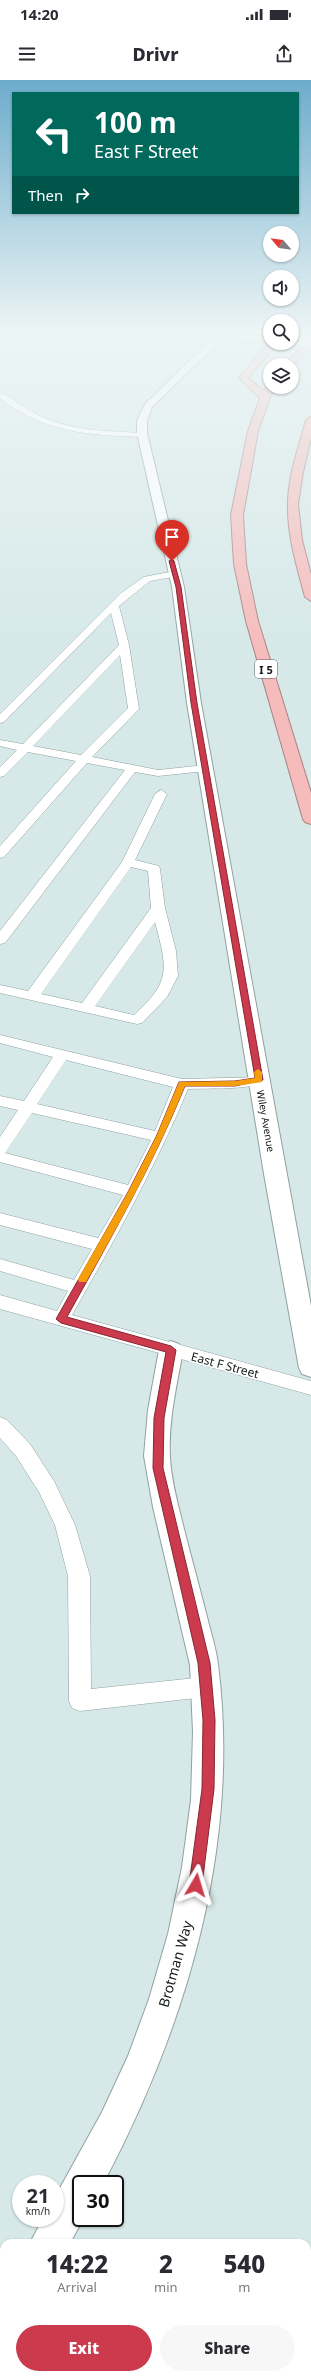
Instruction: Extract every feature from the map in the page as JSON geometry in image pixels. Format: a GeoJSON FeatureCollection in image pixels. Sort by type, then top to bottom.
{"type":"FeatureCollection","features":[{"type":"Feature","properties":{"kind":"highway","name":"I 5"},"geometry":{"type":"LineString","coordinates":[[252,438],[238,515],[240,564],[252,621],[311,819]]}},
{"type":"Feature","properties":{"kind":"highway"},"geometry":{"type":"LineString","coordinates":[[306,438],[298,467],[293,504],[299,554],[311,597]]}},
{"type":"Feature","properties":{"kind":"street","name":"Wiley Avenue"},"geometry":{"type":"LineString","coordinates":[[143,438],[175,574],[259,1080],[311,1368]]}},
{"type":"Feature","properties":{"kind":"street","name":"Brotman Way"},"geometry":{"type":"LineString","coordinates":[[88,2175],[98,2159],[134,2084],[158,2022],[185,1932],[196,1885],[208,1789],[209,1720],[204,1663],[158,1468],[159,1418],[171,1350]]}},
{"type":"Feature","properties":{"kind":"street"},"geometry":{"type":"LineString","coordinates":[[51,2239],[72,2203]]}},
{"type":"Feature","properties":{"kind":"lane"},"geometry":{"type":"LineString","coordinates":[[0,720],[114,605],[147,579],[175,574]]}},
{"type":"Feature","properties":{"kind":"lane"},"geometry":{"type":"LineString","coordinates":[[0,854],[85,758],[134,709],[124,645],[114,605]]}},
{"type":"Feature","properties":{"kind":"lane"},"geometry":{"type":"LineString","coordinates":[[0,774],[24,747],[124,645]]}},
{"type":"Feature","properties":{"kind":"lane"},"geometry":{"type":"LineString","coordinates":[[0,743],[133,767],[158,773],[206,768]]}},
{"type":"Feature","properties":{"kind":"lane"},"geometry":{"type":"LineString","coordinates":[[0,940],[133,767]]}},
{"type":"Feature","properties":{"kind":"lane"},"geometry":{"type":"LineString","coordinates":[[32,996],[128,862],[161,794]]}},
{"type":"Feature","properties":{"kind":"lane"},"geometry":{"type":"LineString","coordinates":[[0,989],[137,1020],[157,1002],[171,976],[168,953],[158,908],[154,869],[128,862]]}},
{"type":"Feature","properties":{"kind":"lane"},"geometry":{"type":"LineString","coordinates":[[86,1008],[158,908]]}},
{"type":"Feature","properties":{"kind":"lane"},"geometry":{"type":"LineString","coordinates":[[0,1039],[182,1084],[235,1083],[259,1080]]}},
{"type":"Feature","properties":{"kind":"lane"},"geometry":{"type":"LineString","coordinates":[[0,1149],[62,1055]]}},
{"type":"Feature","properties":{"kind":"lane"},"geometry":{"type":"LineString","coordinates":[[61,1319],[132,1192],[160,1137],[182,1084]]}},
{"type":"Feature","properties":{"kind":"lane"},"geometry":{"type":"LineString","coordinates":[[0,1101],[160,1137]]}},
{"type":"Feature","properties":{"kind":"lane"},"geometry":{"type":"LineString","coordinates":[[0,1157],[132,1192]]}},
{"type":"Feature","properties":{"kind":"lane"},"geometry":{"type":"LineString","coordinates":[[0,1219],[102,1245]]}},
{"type":"Feature","properties":{"kind":"lane"},"geometry":{"type":"LineString","coordinates":[[0,1265],[78,1287]]}},
{"type":"Feature","properties":{"kind":"lane","name":"East F Street"},"geometry":{"type":"LineString","coordinates":[[0,1302],[311,1388]]}},
{"type":"Feature","properties":{"kind":"lane"},"geometry":{"type":"LineString","coordinates":[[0,1426],[22,1450],[47,1487],[65,1525],[79,1576],[80,1701],[205,1687]]}},
{"type":"Feature","properties":{"kind":"slow traffic"},"geometry":{"type":"LineString","coordinates":[[83,1279],[132,1192],[160,1137],[182,1084],[235,1083],[259,1080],[258,1072]]}},
{"type":"Feature","properties":{"kind":"route"},"geometry":{"type":"LineString","coordinates":[[172,561],[178,587],[194,703],[259,1080],[235,1083],[182,1084],[160,1137],[132,1192],[61,1319],[171,1350],[159,1418],[158,1468],[204,1663],[209,1720],[208,1789],[196,1885]]}}]}
